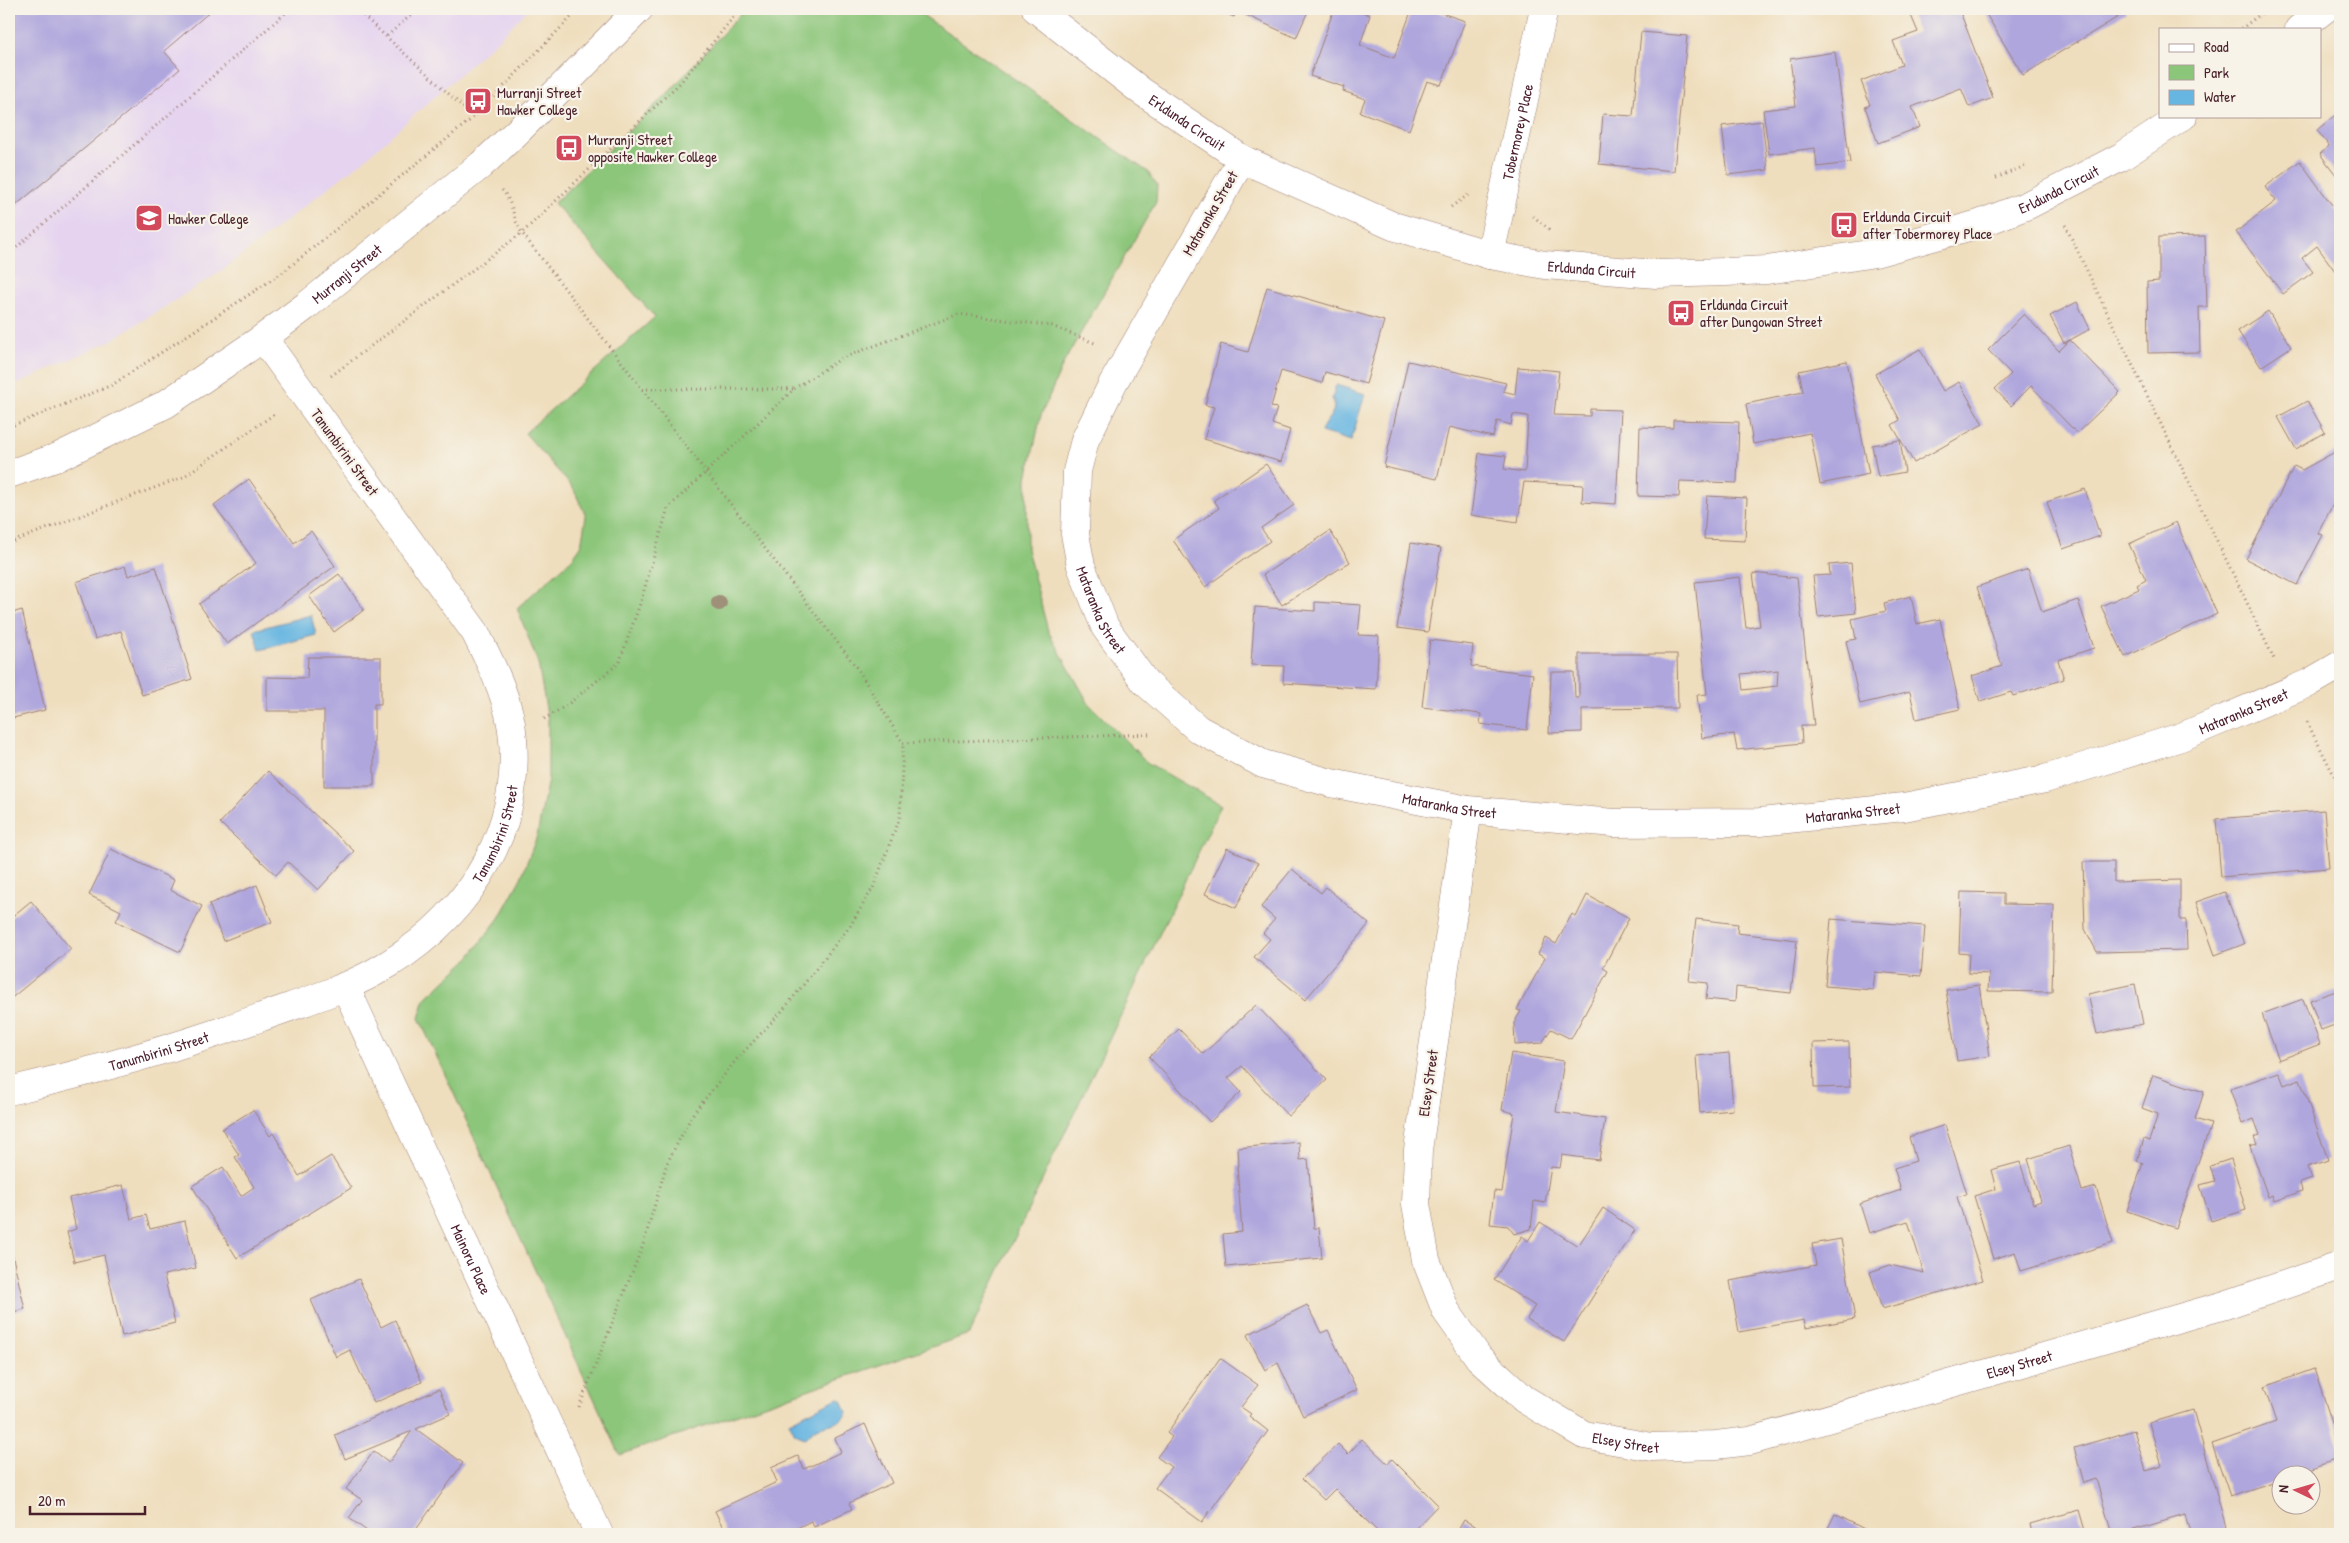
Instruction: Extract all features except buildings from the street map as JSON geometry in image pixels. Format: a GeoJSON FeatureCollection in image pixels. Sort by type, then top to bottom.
{"type":"FeatureCollection","features":[{"type":"Feature","properties":{"kind":"street","name":"Murranji Street"},"geometry":{"type":"LineString","coordinates":[[9,474],[58,458],[166,404],[263,338],[361,263],[481,165],[517,132],[639,9]]}},
{"type":"Feature","properties":{"kind":"street","name":"Erldunda Circuit"},"geometry":{"type":"LineString","coordinates":[[1036,9],[1141,91],[1242,159],[1393,226],[1490,255],[1545,265],[1656,274],[1767,270],[1875,253],[1979,224],[2028,205],[2121,158],[2180,118]]}},
{"type":"Feature","properties":{"kind":"street","name":"Tobermorey Place"},"geometry":{"type":"LineString","coordinates":[[1490,255],[1544,9]]}},
{"type":"Feature","properties":{"kind":"street"},"geometry":{"type":"LineString","coordinates":[[2300,28],[2325,9]]}},
{"type":"Feature","properties":{"kind":"street","name":"Mataranka Street"},"geometry":{"type":"LineString","coordinates":[[1242,159],[1128,356],[1085,440],[1077,471],[1075,534],[1081,566],[1105,627],[1145,682],[1198,729],[1264,764],[1331,783],[1468,810],[1634,823],[1760,822],[1904,807],[2045,779],[2180,737],[2290,690],[2340,665]]}},
{"type":"Feature","properties":{"kind":"street","name":"Tanumbirini Street"},"geometry":{"type":"LineString","coordinates":[[9,1091],[96,1070],[198,1040],[345,986],[374,972],[426,938],[467,896],[496,847],[512,793],[513,738],[501,684],[475,632],[263,338]]}},
{"type":"Feature","properties":{"kind":"street","name":"Elsey Street"},"geometry":{"type":"LineString","coordinates":[[1468,810],[1418,1150],[1416,1204],[1426,1260],[1446,1311],[1479,1358],[1524,1399],[1584,1435],[1652,1447],[1716,1445],[1750,1441],[2225,1305],[2340,1266]]}},
{"type":"Feature","properties":{"kind":"street","name":"Mainoru Place"},"geometry":{"type":"LineString","coordinates":[[345,986],[599,1534]]}},
{"type":"Feature","properties":{"kind":"path"},"geometry":{"type":"LineString","coordinates":[[9,254],[290,9]]}},
{"type":"Feature","properties":{"kind":"path"},"geometry":{"type":"LineString","coordinates":[[356,9],[474,117]]}},
{"type":"Feature","properties":{"kind":"path"},"geometry":{"type":"LineString","coordinates":[[387,36],[418,9]]}},
{"type":"Feature","properties":{"kind":"path"},"geometry":{"type":"LineString","coordinates":[[9,427],[112,385],[282,273],[454,135],[474,117],[579,9]]}},
{"type":"Feature","properties":{"kind":"path"},"geometry":{"type":"LineString","coordinates":[[9,543],[183,477],[341,369],[522,233],[680,83],[740,9]]}},
{"type":"Feature","properties":{"kind":"path"},"geometry":{"type":"LineString","coordinates":[[1096,9],[1103,15]]}},
{"type":"Feature","properties":{"kind":"path"},"geometry":{"type":"LineString","coordinates":[[2241,28],[2267,9]]}},
{"type":"Feature","properties":{"kind":"path"},"geometry":{"type":"LineString","coordinates":[[454,135],[511,200],[518,227],[522,233],[857,668],[903,743],[900,817],[873,888],[850,926],[812,975],[784,1009],[736,1060],[692,1114],[667,1163],[643,1245],[560,1451]]}},
{"type":"Feature","properties":{"kind":"path"},"geometry":{"type":"LineString","coordinates":[[1990,181],[2034,161],[2290,690],[2340,787]]}},
{"type":"Feature","properties":{"kind":"path"},"geometry":{"type":"LineString","coordinates":[[1444,205],[1452,207],[1474,191],[1503,197],[1529,203],[1530,213],[1548,229],[1558,230]]}},
{"type":"Feature","properties":{"kind":"path"},"geometry":{"type":"LineString","coordinates":[[513,738],[567,705],[619,663],[640,604],[668,508],[794,389],[842,358],[959,314],[1052,326],[1128,356]]}},
{"type":"Feature","properties":{"kind":"path"},"geometry":{"type":"LineString","coordinates":[[642,388],[794,389]]}},
{"type":"Feature","properties":{"kind":"path"},"geometry":{"type":"LineString","coordinates":[[903,743],[1165,733],[1182,715]]}},
{"type":"Feature","properties":{"kind":"shaded area","name":"Hawker College"},"geometry":{"type":"Polygon","coordinates":[[[9,9],[528,9],[500,38],[363,161],[217,274],[110,341],[9,388],[9,9]]]}},
{"type":"Feature","properties":{"kind":"green space"},"geometry":{"type":"Polygon","coordinates":[[[745,9],[914,9],[1148,172],[1157,185],[1156,202],[1064,362],[1041,415],[1027,478],[1027,549],[1048,631],[1089,704],[1148,763],[1221,805],[969,1334],[620,1455],[419,1018],[425,999],[467,960],[499,918],[521,878],[537,836],[548,779],[548,720],[538,663],[517,608],[571,560],[581,546],[586,516],[573,488],[525,433],[655,317],[554,203],[670,91],[745,9]]]}},
{"type":"Feature","properties":{"kind":"water"},"geometry":{"type":"Polygon","coordinates":[[[1336,385],[1365,394],[1351,441],[1321,432],[1333,412],[1334,403],[1332,398],[1336,385]]]}},
{"type":"Feature","properties":{"kind":"water"},"geometry":{"type":"Polygon","coordinates":[[[311,615],[316,635],[260,650],[254,630],[311,615]]]}},
{"type":"Feature","properties":{"kind":"water"},"geometry":{"type":"Polygon","coordinates":[[[838,1398],[842,1400],[847,1412],[841,1420],[815,1429],[805,1438],[795,1434],[789,1422],[838,1398]]]}},
{"type":"Feature","properties":{"kind":"place","name":"Murranji Street Hawker College"},"geometry":{"type":"Point","coordinates":[478,101]}},
{"type":"Feature","properties":{"kind":"place","name":"Murranji Street opposite Hawker College"},"geometry":{"type":"Point","coordinates":[569,148]}},
{"type":"Feature","properties":{"kind":"place","name":"Hawker College"},"geometry":{"type":"Point","coordinates":[149,218]}},
{"type":"Feature","properties":{"kind":"place","name":"Erldunda Circuit after Tobermorey Place"},"geometry":{"type":"Point","coordinates":[1844,225]}},
{"type":"Feature","properties":{"kind":"place","name":"Erldunda Circuit after Dungowan Street"},"geometry":{"type":"Point","coordinates":[1681,313]}}]}
